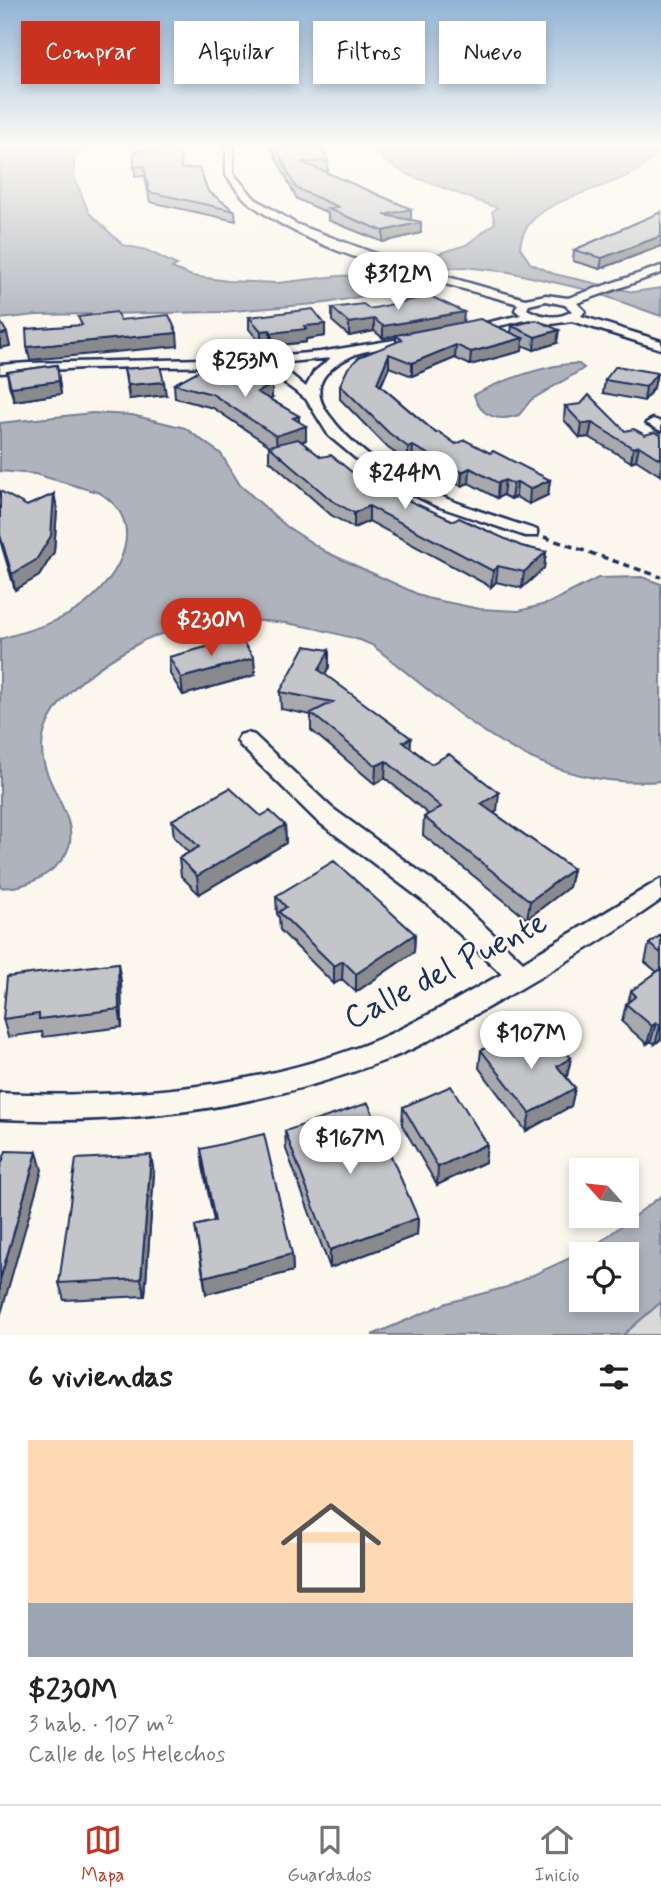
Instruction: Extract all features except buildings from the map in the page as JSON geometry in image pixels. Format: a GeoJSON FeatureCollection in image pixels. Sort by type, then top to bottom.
{"type":"FeatureCollection","features":[{"type":"Feature","properties":{"kind":"street"},"geometry":{"type":"LineString","coordinates":[[261,206],[314,236],[400,267],[525,302],[546,298],[569,302],[661,269]]}},
{"type":"Feature","properties":{"kind":"street"},"geometry":{"type":"LineString","coordinates":[[525,302],[521,310],[530,316]]}},
{"type":"Feature","properties":{"kind":"street"},"geometry":{"type":"LineString","coordinates":[[569,302],[579,311],[573,317]]}},
{"type":"Feature","properties":{"kind":"street"},"geometry":{"type":"LineString","coordinates":[[459,332],[530,316],[553,320],[573,317],[661,345]]}},
{"type":"Feature","properties":{"kind":"street"},"geometry":{"type":"LineString","coordinates":[[0,369],[79,363],[228,363],[358,351],[421,340]]}},
{"type":"Feature","properties":{"kind":"street"},"geometry":{"type":"LineString","coordinates":[[310,396],[311,387],[324,369],[358,351]]}},
{"type":"Feature","properties":{"kind":"street"},"geometry":{"type":"LineString","coordinates":[[228,363],[285,377],[310,396],[325,422],[349,448],[387,477],[452,507],[531,533]]}},
{"type":"Feature","properties":{"kind":"street"},"geometry":{"type":"LineString","coordinates":[[247,740],[324,814],[439,899],[521,976]]}},
{"type":"Feature","properties":{"kind":"street","name":"Calle del Puente"},"geometry":{"type":"LineString","coordinates":[[0,1105],[48,1109],[134,1107],[220,1094],[304,1075],[379,1051],[521,976],[609,925],[661,888]]}},
{"type":"Feature","properties":{"kind":"path"},"geometry":{"type":"LineString","coordinates":[[531,533],[661,577]]}},
{"type":"Feature","properties":{"kind":"shaded area"},"geometry":{"type":"Polygon","coordinates":[[[0,206],[86,206],[89,213],[123,245],[146,250],[177,265],[172,268],[192,276],[278,283],[338,276],[396,274],[440,253],[466,245],[495,223],[492,212],[497,208],[492,206],[553,206],[542,212],[527,227],[520,247],[530,263],[554,274],[633,292],[661,288],[661,316],[588,290],[509,272],[464,267],[442,269],[385,292],[326,303],[222,312],[36,315],[0,319],[0,206]]]}},
{"type":"Feature","properties":{"kind":"shaded area"},"geometry":{"type":"Polygon","coordinates":[[[579,364],[584,368],[531,400],[519,415],[504,418],[491,416],[481,408],[474,395],[525,374],[555,366],[579,364]]]}},
{"type":"Feature","properties":{"kind":"shaded area"},"geometry":{"type":"Polygon","coordinates":[[[92,413],[132,415],[185,428],[221,454],[240,485],[286,526],[326,552],[426,598],[480,609],[519,611],[549,603],[598,578],[642,577],[661,584],[661,781],[616,781],[576,774],[538,761],[504,744],[471,722],[372,645],[360,640],[278,622],[254,621],[202,626],[166,633],[141,642],[85,678],[61,702],[45,730],[42,746],[43,761],[70,829],[67,852],[53,869],[32,882],[0,887],[0,639],[55,621],[85,604],[109,579],[118,565],[126,534],[123,519],[115,506],[100,493],[35,474],[0,471],[0,423],[92,413]]]}},
{"type":"Feature","properties":{"kind":"shaded area"},"geometry":{"type":"Polygon","coordinates":[[[661,1196],[661,1302],[623,1335],[372,1335],[447,1303],[507,1287],[569,1259],[569,1312],[639,1312],[639,1242],[600,1242],[619,1228],[639,1228],[639,1213],[661,1196]]]}},
{"type":"Feature","properties":{"kind":"shaded area"},"geometry":{"type":"Polygon","coordinates":[[[661,1302],[661,1335],[623,1335],[661,1302]]]}}]}
